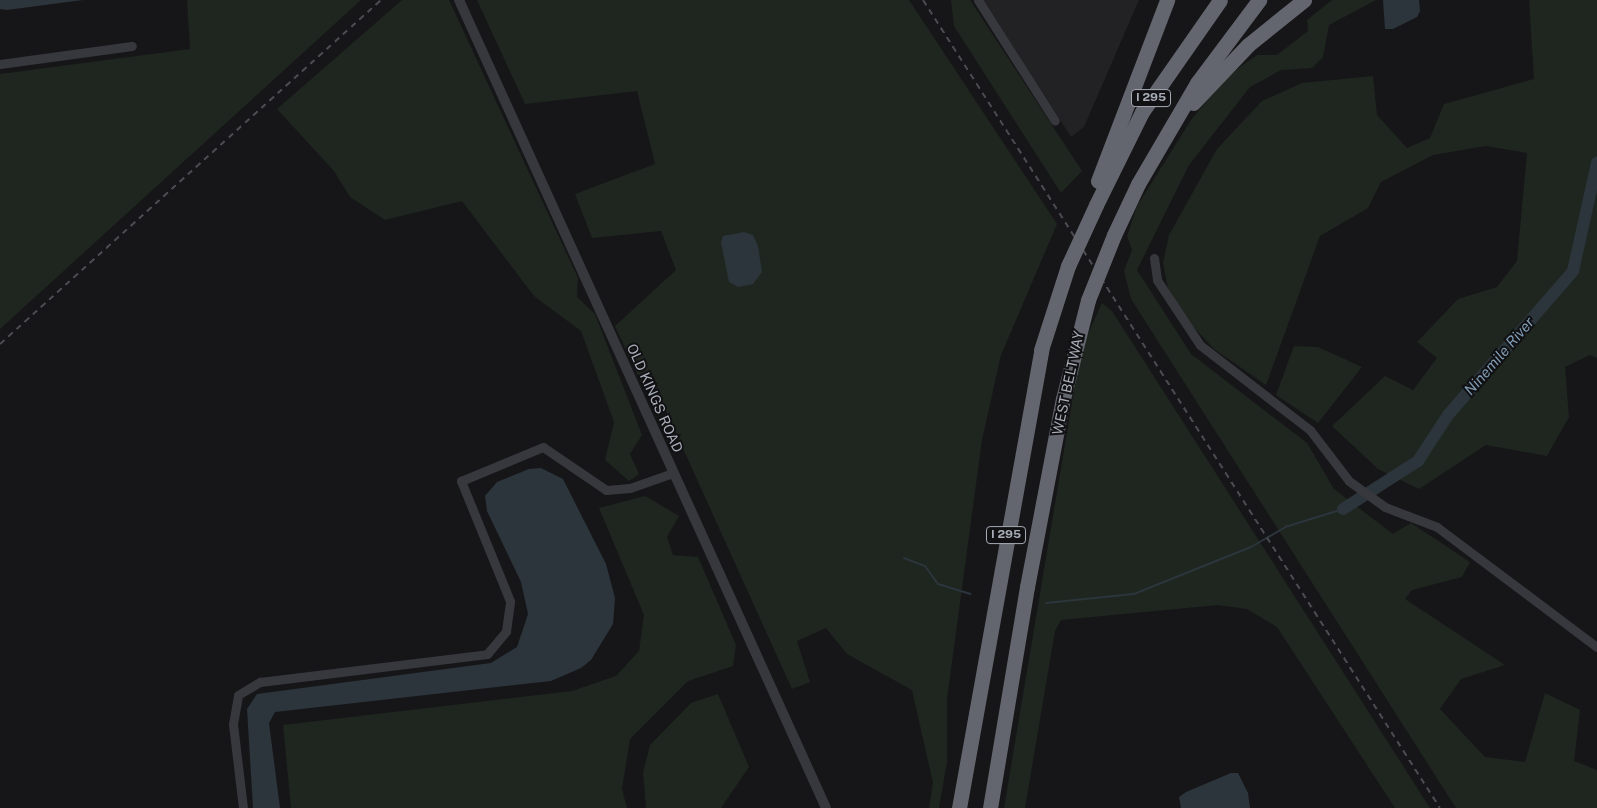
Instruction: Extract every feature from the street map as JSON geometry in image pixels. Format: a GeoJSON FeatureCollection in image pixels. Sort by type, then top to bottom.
{"type":"FeatureCollection","features":[{"type":"Feature","properties":{"kind":"highway"},"geometry":{"type":"LineString","coordinates":[[1094,201],[1167,0]]}},
{"type":"Feature","properties":{"kind":"highway","name":"I 295"},"geometry":{"type":"LineString","coordinates":[[959,808],[1040,350],[1075,245],[1094,201],[1142,112],[1220,0]]}},
{"type":"Feature","properties":{"kind":"highway","name":"WEST BELTWAY"},"geometry":{"type":"LineString","coordinates":[[990,808],[1029,578],[1063,399],[1088,300],[1114,234],[1166,135],[1197,82],[1259,0]]}},
{"type":"Feature","properties":{"kind":"highway"},"geometry":{"type":"LineString","coordinates":[[1166,135],[1248,45],[1304,0]]}},
{"type":"Feature","properties":{"kind":"street","name":"OLD KINGS ROAD"},"geometry":{"type":"LineString","coordinates":[[458,0],[826,808]]}},
{"type":"Feature","properties":{"kind":"street"},"geometry":{"type":"LineString","coordinates":[[978,0],[1055,121]]}},
{"type":"Feature","properties":{"kind":"street"},"geometry":{"type":"LineString","coordinates":[[0,64],[116,51],[132,46]]}},
{"type":"Feature","properties":{"kind":"street"},"geometry":{"type":"LineString","coordinates":[[1154,258],[1157,280],[1200,344],[1310,430],[1349,481],[1377,502],[1437,527],[1597,647]]}},
{"type":"Feature","properties":{"kind":"street"},"geometry":{"type":"LineString","coordinates":[[243,808],[233,724],[238,694],[260,682],[487,654],[506,631],[510,600],[461,482],[543,447],[606,490],[630,488],[673,473]]}},
{"type":"Feature","properties":{"kind":"shaded area"},"geometry":{"type":"Polygon","coordinates":[[[0,0],[83,0],[7,10],[0,9],[0,0]]]}},
{"type":"Feature","properties":{"kind":"shaded area"},"geometry":{"type":"Polygon","coordinates":[[[187,0],[361,0],[0,329],[0,74],[190,49],[187,0]]]}},
{"type":"Feature","properties":{"kind":"shaded area"},"geometry":{"type":"Polygon","coordinates":[[[402,0],[449,0],[578,278],[577,297],[595,314],[642,435],[630,454],[639,474],[629,481],[605,460],[614,422],[581,331],[534,296],[462,201],[385,220],[350,197],[334,171],[277,109],[402,0]]]}},
{"type":"Feature","properties":{"kind":"shaded area"},"geometry":{"type":"Polygon","coordinates":[[[477,0],[909,0],[1057,224],[1001,355],[982,440],[947,699],[947,762],[939,808],[929,808],[933,783],[912,690],[847,654],[826,628],[797,641],[810,682],[792,689],[651,378],[641,382],[615,326],[676,270],[661,231],[592,238],[575,194],[655,164],[637,91],[525,104],[477,0]]]}},
{"type":"Feature","properties":{"kind":"shaded area"},"geometry":{"type":"Polygon","coordinates":[[[951,0],[970,0],[1082,171],[1061,193],[954,26],[951,0]]]}},
{"type":"Feature","properties":{"kind":"shaded area"},"geometry":{"type":"Polygon","coordinates":[[[983,0],[1139,0],[1084,127],[1071,137],[983,0]]]}},
{"type":"Feature","properties":{"kind":"shaded area"},"geometry":{"type":"Polygon","coordinates":[[[1332,0],[1376,0],[1329,25],[1323,57],[1312,68],[1281,70],[1250,87],[1189,165],[1137,270],[1191,354],[1307,443],[1334,489],[1393,534],[1411,523],[1470,562],[1462,577],[1412,590],[1405,599],[1505,665],[1461,679],[1440,709],[1485,757],[1525,762],[1545,693],[1580,710],[1574,761],[1597,770],[1597,808],[1456,808],[1131,299],[1124,271],[1132,250],[1127,236],[1137,206],[1191,120],[1227,76],[1257,55],[1277,55],[1308,31],[1307,20],[1332,0]]]}},
{"type":"Feature","properties":{"kind":"shaded area"},"geometry":{"type":"Polygon","coordinates":[[[1383,0],[1419,0],[1420,11],[1417,17],[1393,29],[1385,29],[1383,0]]]}},
{"type":"Feature","properties":{"kind":"shaded area"},"geometry":{"type":"Polygon","coordinates":[[[1529,0],[1597,0],[1597,358],[1590,355],[1565,367],[1569,417],[1547,456],[1486,445],[1419,489],[1378,469],[1332,426],[1385,376],[1413,390],[1437,358],[1417,342],[1458,299],[1497,287],[1517,261],[1527,153],[1486,146],[1433,155],[1381,182],[1368,208],[1320,236],[1266,385],[1214,349],[1188,321],[1168,288],[1163,263],[1169,235],[1217,149],[1262,101],[1302,83],[1373,76],[1377,115],[1407,148],[1430,138],[1444,104],[1534,79],[1529,0]]]}},
{"type":"Feature","properties":{"kind":"shaded area"},"geometry":{"type":"Polygon","coordinates":[[[744,232],[753,235],[758,246],[762,272],[753,284],[738,287],[729,282],[721,242],[723,236],[744,232]]]}},
{"type":"Feature","properties":{"kind":"shaded area"},"geometry":{"type":"Polygon","coordinates":[[[1102,303],[1112,311],[1430,808],[1395,808],[1277,627],[1247,609],[1218,605],[1061,620],[1055,631],[1025,808],[1004,808],[1081,349],[1102,303]]]}},
{"type":"Feature","properties":{"kind":"shaded area"},"geometry":{"type":"Polygon","coordinates":[[[1294,346],[1318,347],[1362,367],[1318,423],[1276,395],[1294,346]]]}},
{"type":"Feature","properties":{"kind":"shaded area"},"geometry":{"type":"Polygon","coordinates":[[[541,468],[563,479],[606,564],[615,598],[613,624],[591,660],[581,668],[551,681],[275,712],[269,723],[280,808],[253,808],[247,709],[257,694],[491,663],[517,647],[528,614],[521,582],[487,511],[485,496],[497,482],[529,469],[541,468]]]}},
{"type":"Feature","properties":{"kind":"shaded area"},"geometry":{"type":"Polygon","coordinates":[[[645,496],[679,516],[667,537],[673,555],[698,557],[736,645],[733,666],[688,681],[630,739],[622,789],[627,808],[291,808],[283,725],[572,691],[616,676],[639,651],[644,615],[599,508],[645,496]]]}},
{"type":"Feature","properties":{"kind":"shaded area"},"geometry":{"type":"Polygon","coordinates":[[[718,694],[749,767],[721,808],[646,808],[643,772],[650,745],[691,703],[718,694]]]}},
{"type":"Feature","properties":{"kind":"shaded area"},"geometry":{"type":"Polygon","coordinates":[[[1231,773],[1238,773],[1248,793],[1250,808],[1181,808],[1179,797],[1186,792],[1231,773]]]}},
{"type":"Feature","properties":{"kind":"waterway","name":"Ninemile River"},"geometry":{"type":"LineString","coordinates":[[1343,509],[1418,461],[1448,415],[1573,271],[1597,163]]}},
{"type":"Feature","properties":{"kind":"waterway"},"geometry":{"type":"LineString","coordinates":[[1046,603],[1134,594],[1251,547],[1285,527],[1343,509]]}},
{"type":"Feature","properties":{"kind":"waterway"},"geometry":{"type":"LineString","coordinates":[[904,558],[925,566],[938,584],[971,594]]}},
{"type":"Feature","properties":{"kind":"railway"},"geometry":{"type":"LineString","coordinates":[[0,344],[381,0]]}},
{"type":"Feature","properties":{"kind":"railway"},"geometry":{"type":"LineString","coordinates":[[923,0],[1440,808]]}}]}
